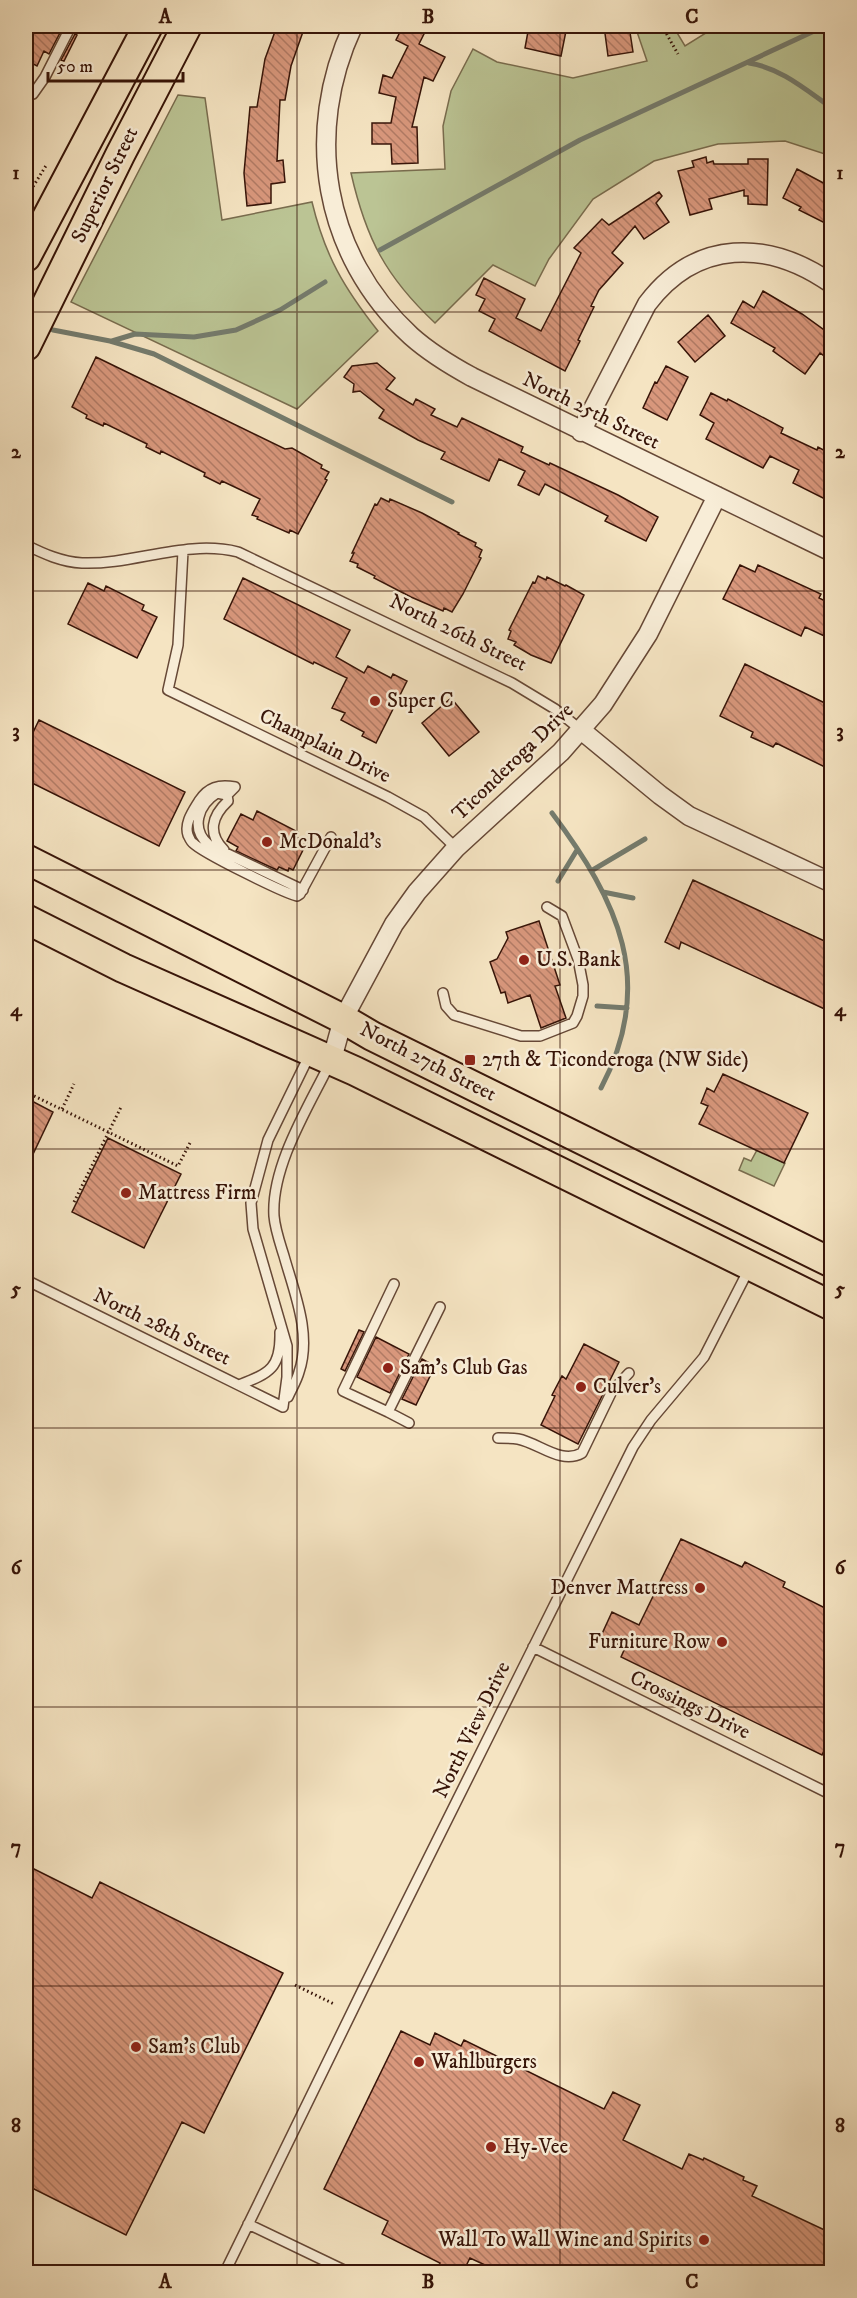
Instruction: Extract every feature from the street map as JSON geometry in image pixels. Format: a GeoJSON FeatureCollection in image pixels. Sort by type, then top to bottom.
{"type":"FeatureCollection","features":[{"type":"Feature","properties":{"kind":"main road","name":"Superior Street"},"geometry":{"type":"LineString","coordinates":[[26,257],[148,26]]}},
{"type":"Feature","properties":{"kind":"main road","name":"Superior Street"},"geometry":{"type":"LineString","coordinates":[[26,346],[187,26]]}},
{"type":"Feature","properties":{"kind":"main road","name":"North 27th Street"},"geometry":{"type":"LineString","coordinates":[[26,859],[343,1019],[377,1039],[831,1263]]}},
{"type":"Feature","properties":{"kind":"main road","name":"North 27th Street"},"geometry":{"type":"LineString","coordinates":[[26,919],[150,980],[322,1055],[831,1306]]}},
{"type":"Feature","properties":{"kind":"street"},"geometry":{"type":"LineString","coordinates":[[171,56],[174,26]]}},
{"type":"Feature","properties":{"kind":"street","name":"North 25th Street"},"geometry":{"type":"LineString","coordinates":[[353,26],[334,76],[325,137],[327,173],[334,210],[346,245],[359,272],[397,322],[435,356],[472,377],[831,552]]}},
{"type":"Feature","properties":{"kind":"street"},"geometry":{"type":"LineString","coordinates":[[581,432],[646,304],[659,289],[685,269],[704,260],[726,254],[761,253],[783,257],[802,264],[831,284]]}},
{"type":"Feature","properties":{"kind":"street","name":"Ticonderoga Drive"},"geometry":{"type":"LineString","coordinates":[[322,1055],[371,962],[417,892],[456,848],[545,767],[581,730],[617,683],[643,644],[717,496]]}},
{"type":"Feature","properties":{"kind":"street","name":"North 26th Street"},"geometry":{"type":"LineString","coordinates":[[581,730],[689,816],[831,883]]}},
{"type":"Feature","properties":{"kind":"lane"},"geometry":{"type":"LineString","coordinates":[[33,93],[45,77],[71,26]]}},
{"type":"Feature","properties":{"kind":"lane","name":"North 26th Street"},"geometry":{"type":"LineString","coordinates":[[26,545],[58,559],[84,563],[219,548],[238,552],[512,683],[555,709],[581,730]]}},
{"type":"Feature","properties":{"kind":"lane","name":"Champlain Drive"},"geometry":{"type":"LineString","coordinates":[[183,551],[178,645],[168,690],[388,797],[424,817],[456,848]]}},
{"type":"Feature","properties":{"kind":"lane"},"geometry":{"type":"LineString","coordinates":[[227,795],[235,787],[218,785],[200,798],[188,820],[189,837],[194,844],[210,854],[295,896],[303,890],[331,837]]}},
{"type":"Feature","properties":{"kind":"lane"},"geometry":{"type":"LineString","coordinates":[[227,795],[218,793],[210,798],[197,824],[201,838],[228,854],[303,890]]}},
{"type":"Feature","properties":{"kind":"lane"},"geometry":{"type":"LineString","coordinates":[[227,795],[228,801],[217,812],[214,823],[217,843],[228,854]]}},
{"type":"Feature","properties":{"kind":"lane"},"geometry":{"type":"LineString","coordinates":[[443,993],[446,1006],[454,1015],[521,1036],[540,1036],[573,1023],[583,996],[578,959],[562,916],[547,907]]}},
{"type":"Feature","properties":{"kind":"lane","name":"Ticonderoga Drive"},"geometry":{"type":"LineString","coordinates":[[283,1407],[287,1377],[287,1346],[253,1229],[251,1203],[268,1140],[322,1055]]}},
{"type":"Feature","properties":{"kind":"lane","name":"Ticonderoga Drive"},"geometry":{"type":"LineString","coordinates":[[283,1407],[300,1371],[304,1333],[276,1227],[275,1201],[281,1170],[322,1055]]}},
{"type":"Feature","properties":{"kind":"lane","name":"North View Drive"},"geometry":{"type":"LineString","coordinates":[[225,2272],[633,1447],[651,1420],[704,1357],[751,1266]]}},
{"type":"Feature","properties":{"kind":"lane","name":"North 28th Street"},"geometry":{"type":"LineString","coordinates":[[26,1280],[283,1407]]}},
{"type":"Feature","properties":{"kind":"lane"},"geometry":{"type":"LineString","coordinates":[[394,1284],[343,1391],[409,1423]]}},
{"type":"Feature","properties":{"kind":"lane"},"geometry":{"type":"LineString","coordinates":[[388,1412],[440,1307]]}},
{"type":"Feature","properties":{"kind":"lane"},"geometry":{"type":"LineString","coordinates":[[239,1385],[267,1373],[274,1364],[280,1341],[280,1321]]}},
{"type":"Feature","properties":{"kind":"lane"},"geometry":{"type":"LineString","coordinates":[[498,1438],[519,1439],[563,1457],[574,1457],[582,1453],[612,1391],[629,1373]]}},
{"type":"Feature","properties":{"kind":"lane","name":"Crossings Drive"},"geometry":{"type":"LineString","coordinates":[[533,1647],[831,1795]]}},
{"type":"Feature","properties":{"kind":"lane"},"geometry":{"type":"LineString","coordinates":[[248,2224],[348,2272]]}},
{"type":"Feature","properties":{"kind":"path"},"geometry":{"type":"LineString","coordinates":[[662,26],[678,54]]}},
{"type":"Feature","properties":{"kind":"path"},"geometry":{"type":"LineString","coordinates":[[62,1109],[74,1084]]}},
{"type":"Feature","properties":{"kind":"path"},"geometry":{"type":"LineString","coordinates":[[26,1092],[178,1166],[190,1141]]}},
{"type":"Feature","properties":{"kind":"path"},"geometry":{"type":"LineString","coordinates":[[74,1202],[121,1107]]}},
{"type":"Feature","properties":{"kind":"path"},"geometry":{"type":"LineString","coordinates":[[295,1985],[334,2004]]}},
{"type":"Feature","properties":{"kind":"green space"},"geometry":{"type":"Polygon","coordinates":[[[635,26],[673,26],[685,46],[717,26],[831,26],[831,156],[785,141],[718,144],[654,161],[593,199],[549,259],[535,286],[493,265],[435,323],[403,289],[380,256],[364,218],[351,173],[445,169],[443,126],[451,91],[473,49],[497,62],[573,78],[647,61],[635,26]]]}},
{"type":"Feature","properties":{"kind":"green space"},"geometry":{"type":"Polygon","coordinates":[[[178,95],[205,98],[222,220],[312,202],[323,239],[337,271],[378,331],[297,409],[71,302],[178,95]]]}},
{"type":"Feature","properties":{"kind":"green space"},"geometry":{"type":"Polygon","coordinates":[[[757,1150],[785,1163],[774,1186],[739,1170],[744,1158],[751,1161],[757,1150]]]}},
{"type":"Feature","properties":{"kind":"building"},"geometry":{"type":"Polygon","coordinates":[[[26,26],[63,27],[49,54],[44,51],[37,66],[26,60],[26,26]]]}},
{"type":"Feature","properties":{"kind":"building"},"geometry":{"type":"Polygon","coordinates":[[[277,26],[305,26],[291,66],[285,100],[280,100],[277,161],[283,160],[285,182],[271,184],[271,203],[247,206],[244,173],[250,107],[257,107],[265,59],[277,26]]]}},
{"type":"Feature","properties":{"kind":"building"},"geometry":{"type":"Polygon","coordinates":[[[403,26],[428,26],[419,44],[445,57],[433,81],[424,77],[412,127],[417,127],[418,163],[392,164],[391,144],[372,144],[372,123],[391,123],[396,97],[379,93],[383,75],[392,78],[408,46],[396,40],[403,26]]]}},
{"type":"Feature","properties":{"kind":"building"},"geometry":{"type":"Polygon","coordinates":[[[529,26],[567,26],[561,56],[525,48],[529,26]]]}},
{"type":"Feature","properties":{"kind":"building"},"geometry":{"type":"Polygon","coordinates":[[[604,26],[629,26],[633,52],[608,56],[604,26]]]}},
{"type":"Feature","properties":{"kind":"building"},"geometry":{"type":"Polygon","coordinates":[[[75,34],[77,35],[64,61],[61,60],[75,34]]]}},
{"type":"Feature","properties":{"kind":"building"},"geometry":{"type":"Polygon","coordinates":[[[706,157],[707,163],[713,161],[714,164],[748,164],[748,159],[768,159],[767,205],[748,204],[748,196],[744,196],[744,190],[709,199],[712,209],[690,215],[678,171],[694,167],[692,161],[706,157]]]}},
{"type":"Feature","properties":{"kind":"building"},"geometry":{"type":"Polygon","coordinates":[[[797,169],[831,187],[831,226],[799,210],[801,207],[783,198],[797,169]]]}},
{"type":"Feature","properties":{"kind":"building"},"geometry":{"type":"Polygon","coordinates":[[[659,192],[662,196],[656,203],[669,222],[644,239],[635,226],[612,253],[623,263],[599,290],[591,306],[594,307],[578,340],[580,341],[565,371],[489,331],[495,319],[479,311],[485,299],[476,295],[484,278],[525,299],[516,318],[541,331],[581,253],[574,248],[602,219],[609,225],[659,192]]]}},
{"type":"Feature","properties":{"kind":"building"},"geometry":{"type":"Polygon","coordinates":[[[763,291],[802,314],[831,335],[831,361],[820,353],[805,374],[773,351],[775,348],[731,323],[743,301],[754,308],[763,291]]]}},
{"type":"Feature","properties":{"kind":"building"},"geometry":{"type":"Polygon","coordinates":[[[708,315],[725,336],[695,362],[678,342],[708,315]]]}},
{"type":"Feature","properties":{"kind":"building"},"geometry":{"type":"Polygon","coordinates":[[[96,357],[285,449],[292,448],[322,465],[321,468],[329,472],[325,479],[327,480],[298,534],[290,530],[289,533],[252,515],[260,499],[222,481],[220,484],[204,476],[205,473],[161,451],[160,454],[146,447],[147,444],[104,423],[103,426],[86,418],[87,415],[72,407],[96,357]]]}},
{"type":"Feature","properties":{"kind":"building"},"geometry":{"type":"Polygon","coordinates":[[[377,363],[395,378],[386,389],[413,405],[416,399],[435,409],[431,415],[457,427],[462,418],[523,447],[521,452],[618,495],[658,517],[646,541],[605,521],[608,516],[545,484],[539,495],[518,485],[525,471],[499,459],[489,481],[441,459],[445,452],[379,418],[384,410],[360,391],[353,392],[354,384],[344,377],[352,366],[377,363]]]}},
{"type":"Feature","properties":{"kind":"building"},"geometry":{"type":"Polygon","coordinates":[[[666,366],[688,377],[667,420],[643,408],[655,382],[657,383],[666,366]]]}},
{"type":"Feature","properties":{"kind":"building"},"geometry":{"type":"Polygon","coordinates":[[[711,393],[727,401],[728,399],[783,428],[781,433],[831,454],[831,502],[793,483],[799,470],[770,456],[763,468],[706,439],[714,423],[700,415],[711,393]]]}},
{"type":"Feature","properties":{"kind":"building"},"geometry":{"type":"Polygon","coordinates":[[[381,498],[389,502],[390,499],[422,513],[476,543],[475,546],[482,550],[479,557],[481,558],[452,612],[444,608],[443,611],[411,597],[374,578],[375,576],[350,561],[375,504],[377,505],[381,498]]]}},
{"type":"Feature","properties":{"kind":"building"},"geometry":{"type":"Polygon","coordinates":[[[740,565],[755,572],[758,565],[821,594],[819,598],[831,604],[831,639],[805,627],[801,636],[723,599],[740,565]]]}},
{"type":"Feature","properties":{"kind":"building"},"geometry":{"type":"Polygon","coordinates":[[[538,576],[546,580],[547,577],[584,595],[551,663],[531,655],[514,645],[516,642],[508,639],[511,631],[509,630],[538,576]]]}},
{"type":"Feature","properties":{"kind":"building"},"geometry":{"type":"Polygon","coordinates":[[[243,578],[350,630],[336,657],[364,673],[368,666],[391,678],[393,674],[407,681],[376,743],[362,736],[364,732],[341,720],[345,713],[332,708],[347,678],[314,662],[313,664],[224,619],[243,578]]]}},
{"type":"Feature","properties":{"kind":"building"},"geometry":{"type":"Polygon","coordinates":[[[88,583],[104,591],[106,586],[144,605],[142,610],[157,617],[137,658],[68,624],[88,583]]]}},
{"type":"Feature","properties":{"kind":"building"},"geometry":{"type":"Polygon","coordinates":[[[745,664],[831,706],[831,770],[776,743],[773,747],[751,737],[753,732],[720,716],[745,664]]]}},
{"type":"Feature","properties":{"kind":"building"},"geometry":{"type":"Polygon","coordinates":[[[451,698],[479,732],[449,756],[422,723],[451,698]]]}},
{"type":"Feature","properties":{"kind":"building"},"geometry":{"type":"Polygon","coordinates":[[[39,720],[185,792],[159,846],[26,780],[26,747],[39,720]]]}},
{"type":"Feature","properties":{"kind":"building","name":"McDonald's"},"geometry":{"type":"Polygon","coordinates":[[[257,811],[298,832],[296,837],[307,842],[293,870],[289,868],[288,871],[279,867],[277,870],[236,851],[238,847],[227,841],[241,814],[253,820],[257,811]]]}},
{"type":"Feature","properties":{"kind":"building"},"geometry":{"type":"Polygon","coordinates":[[[693,880],[831,944],[831,1012],[681,942],[679,949],[665,942],[693,880]]]}},
{"type":"Feature","properties":{"kind":"building","name":"U.S. Bank"},"geometry":{"type":"Polygon","coordinates":[[[539,921],[560,985],[555,986],[566,1018],[541,1028],[530,995],[508,1003],[505,992],[501,993],[490,962],[497,959],[508,938],[506,932],[539,921]]]}},
{"type":"Feature","properties":{"kind":"building"},"geometry":{"type":"Polygon","coordinates":[[[723,1074],[808,1113],[784,1163],[699,1124],[708,1106],[701,1103],[707,1088],[714,1092],[723,1074]]]}},
{"type":"Feature","properties":{"kind":"building"},"geometry":{"type":"Polygon","coordinates":[[[26,1098],[53,1112],[26,1169],[26,1098]]]}},
{"type":"Feature","properties":{"kind":"building","name":"Mattress Firm"},"geometry":{"type":"Polygon","coordinates":[[[108,1138],[181,1174],[144,1248],[72,1212],[108,1138]]]}},
{"type":"Feature","properties":{"kind":"building"},"geometry":{"type":"Polygon","coordinates":[[[359,1330],[364,1332],[345,1371],[341,1369],[359,1330]]]}},
{"type":"Feature","properties":{"kind":"building"},"geometry":{"type":"Polygon","coordinates":[[[376,1337],[409,1354],[390,1393],[357,1377],[376,1337]]]}},
{"type":"Feature","properties":{"kind":"building","name":"Culver's"},"geometry":{"type":"Polygon","coordinates":[[[584,1344],[619,1362],[578,1444],[541,1425],[562,1376],[566,1379],[584,1344]]]}},
{"type":"Feature","properties":{"kind":"building"},"geometry":{"type":"Polygon","coordinates":[[[422,1359],[435,1366],[416,1405],[402,1399],[422,1359]]]}},
{"type":"Feature","properties":{"kind":"building","name":"Furniture Row"},"geometry":{"type":"Polygon","coordinates":[[[681,1539],[742,1567],[745,1562],[785,1582],[783,1587],[831,1611],[831,1735],[822,1755],[621,1657],[625,1648],[601,1636],[612,1612],[639,1625],[681,1539]]]}},
{"type":"Feature","properties":{"kind":"building","name":"Sam's Club"},"geometry":{"type":"Polygon","coordinates":[[[26,1865],[92,1898],[100,1882],[283,1973],[204,2133],[182,2122],[126,2235],[26,2185],[26,1865]]]}},
{"type":"Feature","properties":{"kind":"building","name":"Hy-Vee"},"geometry":{"type":"Polygon","coordinates":[[[401,2031],[430,2045],[435,2033],[461,2046],[464,2040],[604,2109],[613,2092],[640,2105],[623,2140],[682,2169],[689,2154],[703,2160],[704,2158],[744,2177],[743,2180],[757,2186],[752,2196],[831,2233],[831,2272],[500,2272],[470,2258],[463,2272],[435,2272],[440,2263],[382,2234],[388,2221],[324,2189],[401,2031]]]}},
{"type":"Feature","properties":{"kind":"waterway"},"geometry":{"type":"LineString","coordinates":[[380,250],[580,140],[825,26]]}},
{"type":"Feature","properties":{"kind":"waterway"},"geometry":{"type":"LineString","coordinates":[[749,63],[782,75],[832,108]]}},
{"type":"Feature","properties":{"kind":"waterway"},"geometry":{"type":"LineString","coordinates":[[112,341],[135,334],[194,337],[236,330],[280,310],[325,282]]}},
{"type":"Feature","properties":{"kind":"waterway"},"geometry":{"type":"LineString","coordinates":[[53,330],[110,341],[154,354],[452,502]]}},
{"type":"Feature","properties":{"kind":"waterway"},"geometry":{"type":"LineString","coordinates":[[552,813],[595,878],[611,911],[622,944],[628,978],[626,1013],[618,1049],[601,1088]]}},
{"type":"Feature","properties":{"kind":"waterway"},"geometry":{"type":"LineString","coordinates":[[591,871],[645,839]]}},
{"type":"Feature","properties":{"kind":"waterway"},"geometry":{"type":"LineString","coordinates":[[558,881],[577,850]]}},
{"type":"Feature","properties":{"kind":"waterway"},"geometry":{"type":"LineString","coordinates":[[603,892],[633,898]]}},
{"type":"Feature","properties":{"kind":"waterway"},"geometry":{"type":"LineString","coordinates":[[597,1006],[627,1008]]}},
{"type":"Feature","properties":{"kind":"place","name":"Super C"},"geometry":{"type":"Point","coordinates":[375,701]}},
{"type":"Feature","properties":{"kind":"place","name":"McDonald's"},"geometry":{"type":"Point","coordinates":[267,842]}},
{"type":"Feature","properties":{"kind":"place","name":"U.S. Bank"},"geometry":{"type":"Point","coordinates":[524,960]}},
{"type":"Feature","properties":{"kind":"place","name":"27th & Ticonderoga (NW Side)"},"geometry":{"type":"Point","coordinates":[470,1060]}},
{"type":"Feature","properties":{"kind":"place","name":"Mattress Firm"},"geometry":{"type":"Point","coordinates":[126,1193]}},
{"type":"Feature","properties":{"kind":"place","name":"Sam's Club Gas"},"geometry":{"type":"Point","coordinates":[388,1368]}},
{"type":"Feature","properties":{"kind":"place","name":"Culver's"},"geometry":{"type":"Point","coordinates":[581,1387]}},
{"type":"Feature","properties":{"kind":"place","name":"Denver Mattress"},"geometry":{"type":"Point","coordinates":[700,1588]}},
{"type":"Feature","properties":{"kind":"place","name":"Furniture Row"},"geometry":{"type":"Point","coordinates":[722,1642]}},
{"type":"Feature","properties":{"kind":"place","name":"Sam's Club"},"geometry":{"type":"Point","coordinates":[136,2047]}},
{"type":"Feature","properties":{"kind":"place","name":"Wahlburgers"},"geometry":{"type":"Point","coordinates":[419,2062]}},
{"type":"Feature","properties":{"kind":"place","name":"Hy-Vee"},"geometry":{"type":"Point","coordinates":[491,2147]}},
{"type":"Feature","properties":{"kind":"place","name":"Wall To Wall Wine and Spirits"},"geometry":{"type":"Point","coordinates":[704,2240]}}]}
